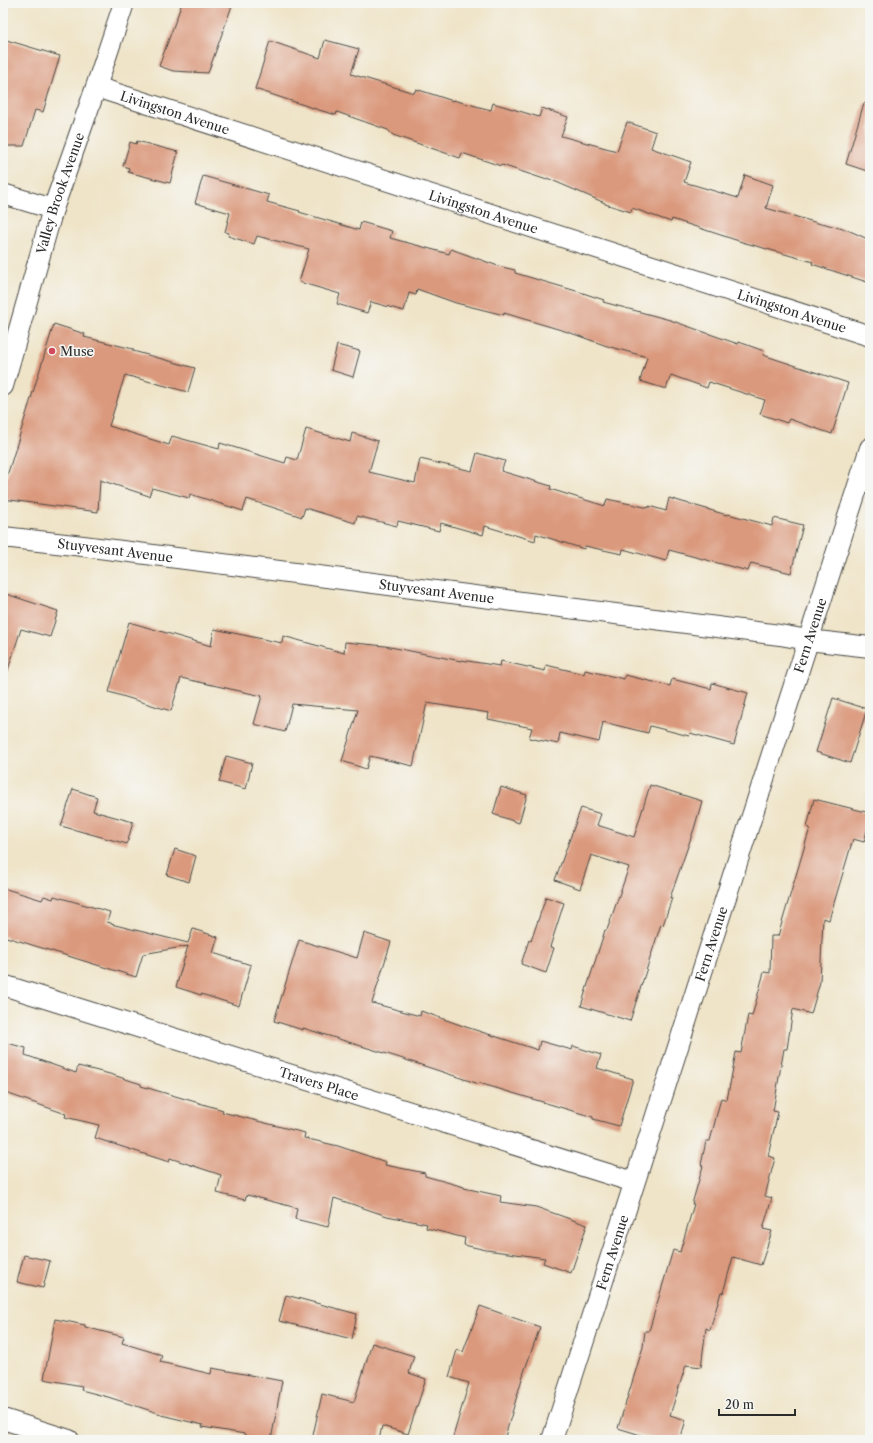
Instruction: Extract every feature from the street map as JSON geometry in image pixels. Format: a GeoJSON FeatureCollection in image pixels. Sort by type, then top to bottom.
{"type":"FeatureCollection","features":[{"type":"Feature","properties":{"kind":"street","name":"Valley Brook Avenue"},"geometry":{"type":"LineString","coordinates":[[3,386],[53,209],[124,3]]}},
{"type":"Feature","properties":{"kind":"street","name":"Livingston Avenue"},"geometry":{"type":"LineString","coordinates":[[96,87],[870,336]]}},
{"type":"Feature","properties":{"kind":"street"},"geometry":{"type":"LineString","coordinates":[[3,194],[53,209]]}},
{"type":"Feature","properties":{"kind":"street","name":"Fern Avenue"},"geometry":{"type":"LineString","coordinates":[[552,1440],[870,448]]}},
{"type":"Feature","properties":{"kind":"street","name":"Stuyvesant Avenue"},"geometry":{"type":"LineString","coordinates":[[3,537],[780,634],[808,640],[870,647]]}},
{"type":"Feature","properties":{"kind":"street","name":"Travers Place"},"geometry":{"type":"LineString","coordinates":[[3,984],[634,1182]]}},
{"type":"Feature","properties":{"kind":"street"},"geometry":{"type":"LineString","coordinates":[[3,1419],[69,1440]]}},
{"type":"Feature","properties":{"kind":"building"},"geometry":{"type":"Polygon","coordinates":[[[182,3],[233,3],[208,73],[173,71],[159,66],[182,3]]]}},
{"type":"Feature","properties":{"kind":"building"},"geometry":{"type":"Polygon","coordinates":[[[3,39],[60,56],[43,112],[35,110],[24,146],[3,146],[3,39]]]}},
{"type":"Feature","properties":{"kind":"building"},"geometry":{"type":"Polygon","coordinates":[[[325,40],[359,49],[351,74],[414,93],[416,89],[453,101],[491,110],[493,103],[539,117],[542,108],[568,117],[561,136],[617,151],[627,122],[656,132],[651,148],[691,162],[684,182],[738,198],[745,175],[773,185],[766,208],[850,231],[870,240],[870,283],[812,264],[813,262],[742,242],[672,219],[671,222],[632,208],[631,212],[605,204],[547,178],[547,180],[462,153],[460,158],[393,135],[388,130],[337,112],[336,115],[255,89],[270,41],[320,58],[325,40]]]}},
{"type":"Feature","properties":{"kind":"building"},"geometry":{"type":"Polygon","coordinates":[[[864,103],[870,103],[870,172],[846,164],[864,103]]]}},
{"type":"Feature","properties":{"kind":"building"},"geometry":{"type":"Polygon","coordinates":[[[137,141],[178,152],[170,183],[128,172],[129,168],[123,166],[130,142],[136,144],[137,141]]]}},
{"type":"Feature","properties":{"kind":"building"},"geometry":{"type":"Polygon","coordinates":[[[203,176],[269,195],[267,202],[359,230],[361,222],[392,231],[390,238],[449,254],[451,249],[498,266],[515,270],[515,273],[604,300],[603,302],[670,320],[738,344],[739,342],[764,351],[763,355],[848,383],[832,434],[789,419],[787,423],[760,414],[765,400],[709,382],[707,388],[671,375],[666,389],[640,381],[647,357],[607,346],[568,332],[504,313],[504,315],[456,303],[417,289],[416,295],[409,293],[404,311],[371,302],[367,313],[337,304],[340,294],[299,282],[309,249],[257,236],[254,244],[228,236],[229,233],[225,232],[230,213],[195,203],[203,176]]]}},
{"type":"Feature","properties":{"kind":"building"},"geometry":{"type":"Polygon","coordinates":[[[54,324],[85,334],[84,337],[133,349],[133,351],[195,368],[188,392],[125,375],[109,426],[169,445],[172,436],[219,449],[220,443],[285,463],[287,457],[297,460],[306,429],[350,442],[352,433],[378,441],[369,472],[415,483],[420,459],[472,471],[477,453],[505,461],[501,471],[551,486],[550,489],[605,506],[607,499],[649,508],[649,506],[666,511],[669,498],[772,526],[774,518],[803,525],[791,573],[751,563],[748,571],[669,550],[666,561],[623,549],[622,554],[585,546],[584,549],[536,534],[535,541],[485,526],[483,535],[441,523],[439,531],[398,521],[397,526],[357,516],[355,523],[305,508],[302,517],[247,499],[243,511],[190,494],[189,498],[152,488],[149,496],[100,480],[98,512],[3,499],[3,489],[54,324]]]}},
{"type":"Feature","properties":{"kind":"building"},"geometry":{"type":"Polygon","coordinates":[[[337,345],[360,351],[353,377],[331,370],[337,345]]]}},
{"type":"Feature","properties":{"kind":"building"},"geometry":{"type":"Polygon","coordinates":[[[3,593],[58,611],[50,637],[21,629],[7,673],[3,672],[3,593]]]}},
{"type":"Feature","properties":{"kind":"building"},"geometry":{"type":"Polygon","coordinates":[[[129,622],[211,646],[214,629],[282,643],[283,636],[344,653],[345,642],[385,646],[461,661],[500,666],[501,661],[545,671],[546,665],[584,674],[585,670],[624,679],[625,675],[670,686],[672,679],[711,689],[712,683],[748,693],[734,745],[690,733],[689,736],[650,726],[648,733],[603,722],[599,742],[560,733],[558,744],[529,738],[532,728],[488,719],[489,713],[427,703],[413,766],[370,756],[366,769],[342,761],[358,710],[292,704],[285,732],[254,724],[262,696],[181,678],[171,711],[109,692],[129,622]]]}},
{"type":"Feature","properties":{"kind":"building"},"geometry":{"type":"Polygon","coordinates":[[[833,698],[867,709],[850,763],[816,752],[833,698]]]}},
{"type":"Feature","properties":{"kind":"building"},"geometry":{"type":"Polygon","coordinates":[[[226,756],[252,763],[246,789],[219,782],[226,756]]]}},
{"type":"Feature","properties":{"kind":"building"},"geometry":{"type":"Polygon","coordinates":[[[650,785],[702,801],[670,898],[672,898],[663,925],[661,924],[630,1021],[581,1006],[605,930],[607,930],[629,867],[591,855],[580,889],[555,880],[581,808],[601,814],[597,825],[634,837],[650,785]]]}},
{"type":"Feature","properties":{"kind":"building"},"geometry":{"type":"Polygon","coordinates":[[[501,787],[527,795],[519,823],[493,814],[501,787]]]}},
{"type":"Feature","properties":{"kind":"building"},"geometry":{"type":"Polygon","coordinates":[[[73,789],[97,797],[93,811],[133,822],[127,844],[61,826],[73,789]]]}},
{"type":"Feature","properties":{"kind":"building"},"geometry":{"type":"Polygon","coordinates":[[[814,799],[870,813],[870,820],[864,842],[853,839],[829,920],[823,918],[820,982],[811,1014],[793,1009],[787,1049],[784,1049],[773,1111],[778,1112],[768,1156],[775,1158],[765,1196],[772,1198],[763,1229],[772,1231],[761,1265],[733,1257],[723,1293],[721,1292],[710,1330],[706,1328],[701,1367],[686,1365],[670,1415],[686,1420],[680,1440],[657,1440],[618,1428],[643,1347],[645,1331],[649,1331],[673,1250],[680,1252],[703,1166],[701,1165],[706,1141],[710,1141],[721,1098],[727,1100],[736,1052],[741,1053],[748,1015],[752,1016],[764,972],[770,973],[771,936],[778,936],[810,828],[807,827],[814,799]]]}},
{"type":"Feature","properties":{"kind":"building"},"geometry":{"type":"Polygon","coordinates":[[[175,849],[196,856],[189,882],[167,875],[175,849]]]}},
{"type":"Feature","properties":{"kind":"building"},"geometry":{"type":"Polygon","coordinates":[[[3,888],[42,900],[44,896],[53,899],[54,896],[110,912],[107,922],[111,924],[188,943],[193,929],[218,937],[213,953],[251,965],[239,1006],[176,987],[188,946],[143,954],[136,977],[3,936],[3,888]]]}},
{"type":"Feature","properties":{"kind":"building"},"geometry":{"type":"Polygon","coordinates":[[[546,897],[564,903],[550,947],[554,948],[546,973],[521,964],[529,940],[531,941],[546,897]]]}},
{"type":"Feature","properties":{"kind":"building"},"geometry":{"type":"Polygon","coordinates":[[[364,933],[391,942],[372,1003],[420,1016],[421,1011],[538,1050],[540,1041],[572,1050],[573,1046],[601,1055],[597,1068],[633,1079],[619,1126],[479,1084],[303,1028],[303,1030],[274,1021],[299,940],[357,958],[364,933]]]}},
{"type":"Feature","properties":{"kind":"building"},"geometry":{"type":"Polygon","coordinates":[[[3,1042],[26,1048],[25,1055],[76,1073],[78,1066],[110,1074],[141,1084],[141,1086],[223,1110],[222,1112],[305,1133],[304,1138],[338,1146],[386,1162],[385,1165],[425,1173],[425,1176],[464,1188],[501,1196],[500,1202],[536,1207],[587,1225],[571,1273],[543,1263],[545,1258],[486,1250],[464,1245],[465,1238],[426,1228],[427,1224],[387,1216],[334,1198],[328,1227],[295,1219],[297,1208],[247,1195],[245,1200],[217,1193],[221,1175],[170,1158],[169,1162],[95,1138],[99,1125],[65,1117],[66,1114],[3,1092],[3,1042]]]}},
{"type":"Feature","properties":{"kind":"building"},"geometry":{"type":"Polygon","coordinates":[[[24,1255],[50,1261],[43,1288],[17,1282],[24,1255]]]}},
{"type":"Feature","properties":{"kind":"building"},"geometry":{"type":"Polygon","coordinates":[[[286,1295],[357,1314],[352,1339],[279,1321],[286,1295]]]}},
{"type":"Feature","properties":{"kind":"building"},"geometry":{"type":"Polygon","coordinates":[[[480,1306],[540,1327],[524,1372],[504,1440],[452,1440],[469,1383],[449,1377],[457,1350],[463,1352],[480,1306]]]}},
{"type":"Feature","properties":{"kind":"building"},"geometry":{"type":"Polygon","coordinates":[[[55,1319],[85,1325],[85,1327],[124,1337],[122,1343],[162,1355],[160,1362],[211,1374],[212,1368],[282,1381],[271,1440],[244,1440],[245,1434],[202,1427],[203,1425],[161,1415],[108,1397],[81,1390],[82,1386],[44,1379],[55,1319]]]}},
{"type":"Feature","properties":{"kind":"building"},"geometry":{"type":"Polygon","coordinates":[[[372,1343],[414,1356],[409,1373],[426,1379],[408,1434],[382,1426],[379,1440],[312,1440],[322,1394],[354,1402],[372,1343]]]}},
{"type":"Feature","properties":{"kind":"place","name":"Muse"},"geometry":{"type":"Point","coordinates":[52,351]}}]}
